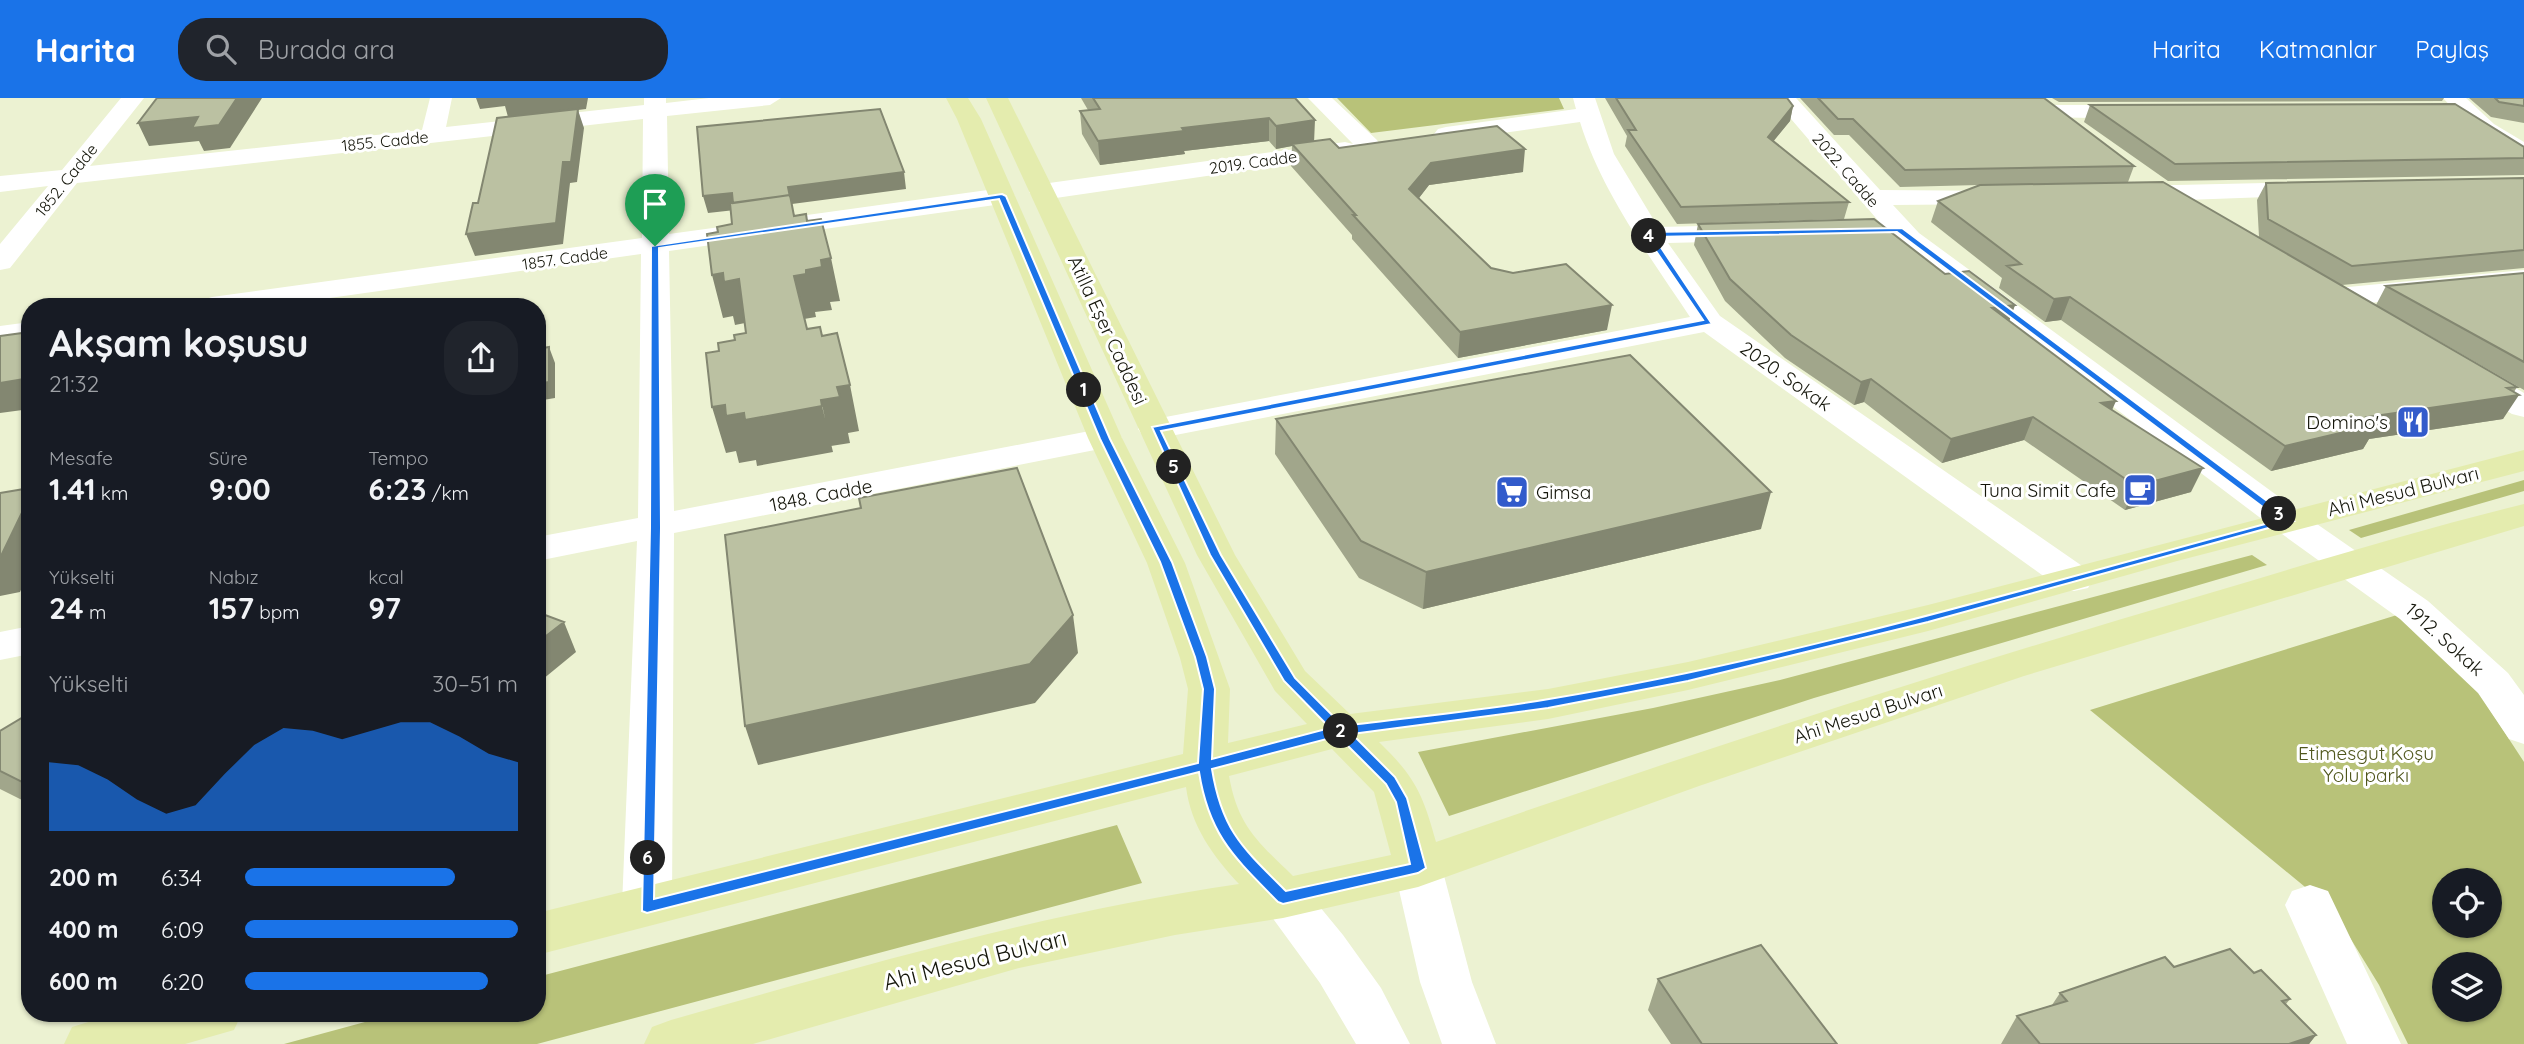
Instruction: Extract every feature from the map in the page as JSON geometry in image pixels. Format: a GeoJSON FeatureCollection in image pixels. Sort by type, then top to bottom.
{"type":"FeatureCollection","features":[{"type":"Feature","properties":{"kind":"main road"},"geometry":{"type":"LineString","coordinates":[[957,98],[969,119],[988,170],[1002,196],[1105,439],[1166,562],[1201,657],[1209,689],[1205,766],[1211,803],[1222,830],[1245,859],[1283,898]]}},
{"type":"Feature","properties":{"kind":"main road","name":"Atilla Eşer Caddesi"},"geometry":{"type":"LineString","coordinates":[[998,98],[1216,555],[1290,681],[1341,731]]}},
{"type":"Feature","properties":{"kind":"main road","name":"Ahi Mesud Bulvarı"},"geometry":{"type":"LineString","coordinates":[[546,932],[1341,731],[1548,704],[1688,676],[2074,579],[2524,460]]}},
{"type":"Feature","properties":{"kind":"main road","name":"Ahi Mesud Bulvarı"},"geometry":{"type":"LineString","coordinates":[[671,1044],[917,973],[1019,947],[1175,914],[1283,898],[1418,868],[1671,778],[2009,666],[2351,563],[2524,515]]}},
{"type":"Feature","properties":{"kind":"main road"},"geometry":{"type":"LineString","coordinates":[[1341,731],[1378,766],[1402,802],[1418,868]]}},
{"type":"Feature","properties":{"kind":"main road"},"geometry":{"type":"LineString","coordinates":[[91,1044],[179,1022]]}},
{"type":"Feature","properties":{"kind":"street","name":"1852. Cadde"},"geometry":{"type":"LineString","coordinates":[[0,262],[133,98]]}},
{"type":"Feature","properties":{"kind":"street"},"geometry":{"type":"LineString","coordinates":[[432,136],[441,98]]}},
{"type":"Feature","properties":{"kind":"street"},"geometry":{"type":"LineString","coordinates":[[1319,98],[1368,145]]}},
{"type":"Feature","properties":{"kind":"street","name":"2022. Cadde"},"geometry":{"type":"LineString","coordinates":[[1784,98],[1870,198],[1885,230],[2288,521],[2351,563]]}},
{"type":"Feature","properties":{"kind":"street","name":"1855. Cadde"},"geometry":{"type":"LineString","coordinates":[[0,184],[432,136],[655,104],[754,99]]}},
{"type":"Feature","properties":{"kind":"street"},"geometry":{"type":"LineString","coordinates":[[647,906],[656,528],[655,104]]}},
{"type":"Feature","properties":{"kind":"street"},"geometry":{"type":"LineString","coordinates":[[2043,105],[2162,111]]}},
{"type":"Feature","properties":{"kind":"street"},"geometry":{"type":"LineString","coordinates":[[2043,105],[2084,136]]}},
{"type":"Feature","properties":{"kind":"street"},"geometry":{"type":"LineString","coordinates":[[1423,138],[1587,106]]}},
{"type":"Feature","properties":{"kind":"street","name":"2020. Sokak"},"geometry":{"type":"LineString","coordinates":[[1587,106],[1602,155],[1649,235],[1709,322],[2074,579]]}},
{"type":"Feature","properties":{"kind":"street"},"geometry":{"type":"LineString","coordinates":[[2451,107],[2494,136],[2524,152]]}},
{"type":"Feature","properties":{"kind":"street","name":"2019. Cadde"},"geometry":{"type":"LineString","coordinates":[[1042,192],[1396,142]]}},
{"type":"Feature","properties":{"kind":"street"},"geometry":{"type":"LineString","coordinates":[[2125,166],[2201,218]]}},
{"type":"Feature","properties":{"kind":"street"},"geometry":{"type":"LineString","coordinates":[[2111,195],[2330,190]]}},
{"type":"Feature","properties":{"kind":"street","name":"1857. Cadde"},"geometry":{"type":"LineString","coordinates":[[271,298],[1002,196]]}},
{"type":"Feature","properties":{"kind":"street"},"geometry":{"type":"LineString","coordinates":[[1870,198],[2031,196]]}},
{"type":"Feature","properties":{"kind":"street"},"geometry":{"type":"LineString","coordinates":[[1649,235],[1774,232]]}},
{"type":"Feature","properties":{"kind":"street"},"geometry":{"type":"LineString","coordinates":[[2373,318],[2327,290],[2524,279]]}},
{"type":"Feature","properties":{"kind":"street"},"geometry":{"type":"LineString","coordinates":[[1155,429],[1709,322]]}},
{"type":"Feature","properties":{"kind":"street"},"geometry":{"type":"LineString","coordinates":[[0,335],[21,332]]}},
{"type":"Feature","properties":{"kind":"street"},"geometry":{"type":"LineString","coordinates":[[2443,359],[2524,407]]}},
{"type":"Feature","properties":{"kind":"street","name":"1848. Cadde"},"geometry":{"type":"LineString","coordinates":[[546,547],[1105,439]]}},
{"type":"Feature","properties":{"kind":"street","name":"1912. Sokak"},"geometry":{"type":"LineString","coordinates":[[2351,563],[2414,610],[2493,684],[2524,729]]}},
{"type":"Feature","properties":{"kind":"street"},"geometry":{"type":"LineString","coordinates":[[0,646],[21,642]]}},
{"type":"Feature","properties":{"kind":"street"},"geometry":{"type":"LineString","coordinates":[[1418,868],[1446,982],[1469,1044]]}},
{"type":"Feature","properties":{"kind":"street"},"geometry":{"type":"LineString","coordinates":[[1283,898],[1323,944],[1366,1006],[1383,1044]]}},
{"type":"Feature","properties":{"kind":"street"},"geometry":{"type":"LineString","coordinates":[[2309,905],[2374,1044]]}},
{"type":"Feature","properties":{"kind":"green space"},"geometry":{"type":"Polygon","coordinates":[[[1337,98],[1559,98],[1564,109],[1371,133],[1337,98]]]}},
{"type":"Feature","properties":{"kind":"green space"},"geometry":{"type":"Polygon","coordinates":[[[2524,480],[2524,491],[2361,538],[2349,530],[2524,480]]]}},
{"type":"Feature","properties":{"kind":"green space"},"geometry":{"type":"Polygon","coordinates":[[[2252,555],[2267,565],[1814,698],[1449,816],[1418,752],[1653,708],[1780,680],[2252,555]]]}},
{"type":"Feature","properties":{"kind":"green space","name":"Etimesgut Koşu Yolu parkı"},"geometry":{"type":"Polygon","coordinates":[[[2397,615],[2456,658],[2524,762],[2524,1044],[2408,1044],[2379,985],[2333,910],[2090,710],[2397,615]]]}},
{"type":"Feature","properties":{"kind":"green space"},"geometry":{"type":"Polygon","coordinates":[[[1117,825],[1142,883],[537,1044],[284,1044],[365,1022],[546,1022],[546,975],[1117,825]]]}},
{"type":"Feature","properties":{"kind":"building"},"geometry":{"type":"Polygon","coordinates":[[[157,98],[237,98],[219,125],[192,128],[198,117],[138,123],[157,98]]]}},
{"type":"Feature","properties":{"kind":"building"},"geometry":{"type":"Polygon","coordinates":[[[1093,98],[1295,98],[1315,120],[1276,126],[1269,118],[1098,141],[1080,111],[1100,109],[1093,98]]]}},
{"type":"Feature","properties":{"kind":"building"},"geometry":{"type":"Polygon","coordinates":[[[1616,98],[1787,98],[1793,106],[1768,137],[1849,202],[1681,207],[1628,130],[1636,130],[1616,98]]]}},
{"type":"Feature","properties":{"kind":"building"},"geometry":{"type":"Polygon","coordinates":[[[1818,98],[2044,98],[2134,166],[1905,170],[1853,119],[1838,119],[1818,98]]]}},
{"type":"Feature","properties":{"kind":"building"},"geometry":{"type":"Polygon","coordinates":[[[2495,98],[2524,98],[2524,106],[2499,102],[2495,98]]]}},
{"type":"Feature","properties":{"kind":"building"},"geometry":{"type":"Polygon","coordinates":[[[2455,104],[2524,147],[2524,158],[2175,164],[2090,105],[2455,104]]]}},
{"type":"Feature","properties":{"kind":"building"},"geometry":{"type":"Polygon","coordinates":[[[578,109],[571,162],[563,162],[556,223],[466,234],[473,203],[478,203],[497,118],[578,109]]]}},
{"type":"Feature","properties":{"kind":"building"},"geometry":{"type":"Polygon","coordinates":[[[880,109],[904,172],[788,187],[790,195],[733,203],[732,193],[703,196],[697,127],[880,109]]]}},
{"type":"Feature","properties":{"kind":"building"},"geometry":{"type":"Polygon","coordinates":[[[1497,126],[1525,149],[1431,163],[1409,189],[1491,268],[1513,273],[1566,264],[1612,305],[1460,332],[1292,144],[1330,139],[1339,148],[1497,126]]]}},
{"type":"Feature","properties":{"kind":"building"},"geometry":{"type":"Polygon","coordinates":[[[2524,178],[2524,250],[2352,266],[2268,219],[2266,183],[2524,178]]]}},
{"type":"Feature","properties":{"kind":"building"},"geometry":{"type":"Polygon","coordinates":[[[2163,182],[2517,387],[2507,388],[2519,395],[2367,417],[2378,424],[2285,446],[2070,297],[2054,299],[2007,266],[2021,264],[1938,201],[1980,185],[2163,182]]]}},
{"type":"Feature","properties":{"kind":"building"},"geometry":{"type":"Polygon","coordinates":[[[790,195],[794,216],[806,214],[807,221],[821,219],[831,258],[821,260],[822,267],[794,276],[807,329],[820,327],[822,336],[837,333],[850,385],[837,387],[840,397],[821,400],[822,406],[745,420],[744,413],[726,416],[725,405],[712,407],[706,353],[719,351],[718,343],[735,340],[734,335],[746,333],[739,279],[724,282],[723,273],[712,275],[707,234],[718,232],[717,227],[732,224],[730,203],[790,195]]]}},
{"type":"Feature","properties":{"kind":"building"},"geometry":{"type":"Polygon","coordinates":[[[1874,219],[1945,274],[1969,271],[2015,305],[1992,308],[2116,401],[2101,403],[2203,468],[2136,486],[2033,417],[1951,439],[1871,379],[1861,382],[1791,335],[1730,279],[1698,224],[1874,219]]]}},
{"type":"Feature","properties":{"kind":"building"},"geometry":{"type":"Polygon","coordinates":[[[2524,273],[2524,362],[2386,286],[2524,273]]]}},
{"type":"Feature","properties":{"kind":"building"},"geometry":{"type":"Polygon","coordinates":[[[21,333],[21,380],[0,383],[0,336],[21,333]]]}},
{"type":"Feature","properties":{"kind":"building"},"geometry":{"type":"Polygon","coordinates":[[[549,347],[549,382],[546,382],[546,348],[549,347]]]}},
{"type":"Feature","properties":{"kind":"building","name":"Gimsa"},"geometry":{"type":"Polygon","coordinates":[[[1630,355],[1771,492],[1426,572],[1361,541],[1276,419],[1630,355]]]}},
{"type":"Feature","properties":{"kind":"building"},"geometry":{"type":"Polygon","coordinates":[[[1017,468],[1073,615],[1030,664],[745,726],[725,535],[861,508],[859,498],[1017,468]]]}},
{"type":"Feature","properties":{"kind":"building"},"geometry":{"type":"Polygon","coordinates":[[[21,490],[21,515],[0,558],[0,493],[21,490]]]}},
{"type":"Feature","properties":{"kind":"building"},"geometry":{"type":"Polygon","coordinates":[[[546,615],[564,622],[546,636],[546,615]]]}},
{"type":"Feature","properties":{"kind":"building"},"geometry":{"type":"Polygon","coordinates":[[[21,718],[21,782],[0,771],[0,731],[21,718]]]}},
{"type":"Feature","properties":{"kind":"building"},"geometry":{"type":"Polygon","coordinates":[[[1761,945],[1837,1044],[1702,1044],[1658,979],[1761,945]]]}},
{"type":"Feature","properties":{"kind":"building"},"geometry":{"type":"Polygon","coordinates":[[[2230,949],[2254,973],[2261,970],[2290,999],[2282,1001],[2316,1035],[2289,1044],[2040,1044],[2017,1016],[2067,1001],[2060,993],[2165,957],[2174,967],[2230,949]]]}},
{"type":"Feature","properties":{"kind":"place","name":"Domino's"},"geometry":{"type":"Point","coordinates":[2413,422]}},
{"type":"Feature","properties":{"kind":"place","name":"Tuna Simit Cafe"},"geometry":{"type":"Point","coordinates":[2140,490]}},
{"type":"Feature","properties":{"kind":"place","name":"Gimsa"},"geometry":{"type":"Point","coordinates":[1512,492]}},
{"type":"Feature","properties":{"kind":"route"},"geometry":{"type":"LineString","coordinates":[[655,246],[656,528],[647,906],[1120,789],[1205,766],[1285,743],[1341,731],[1290,681],[1216,555],[1155,429],[1709,322],[1649,235],[1899,229],[2288,521],[1928,618],[1688,676],[1548,704],[1341,731],[1391,781],[1411,829],[1418,868],[1283,898],[1245,859],[1222,830],[1211,803],[1205,766],[1210,716],[1209,689],[1201,657],[1166,562],[1105,439],[1002,196],[655,246]]}}]}
